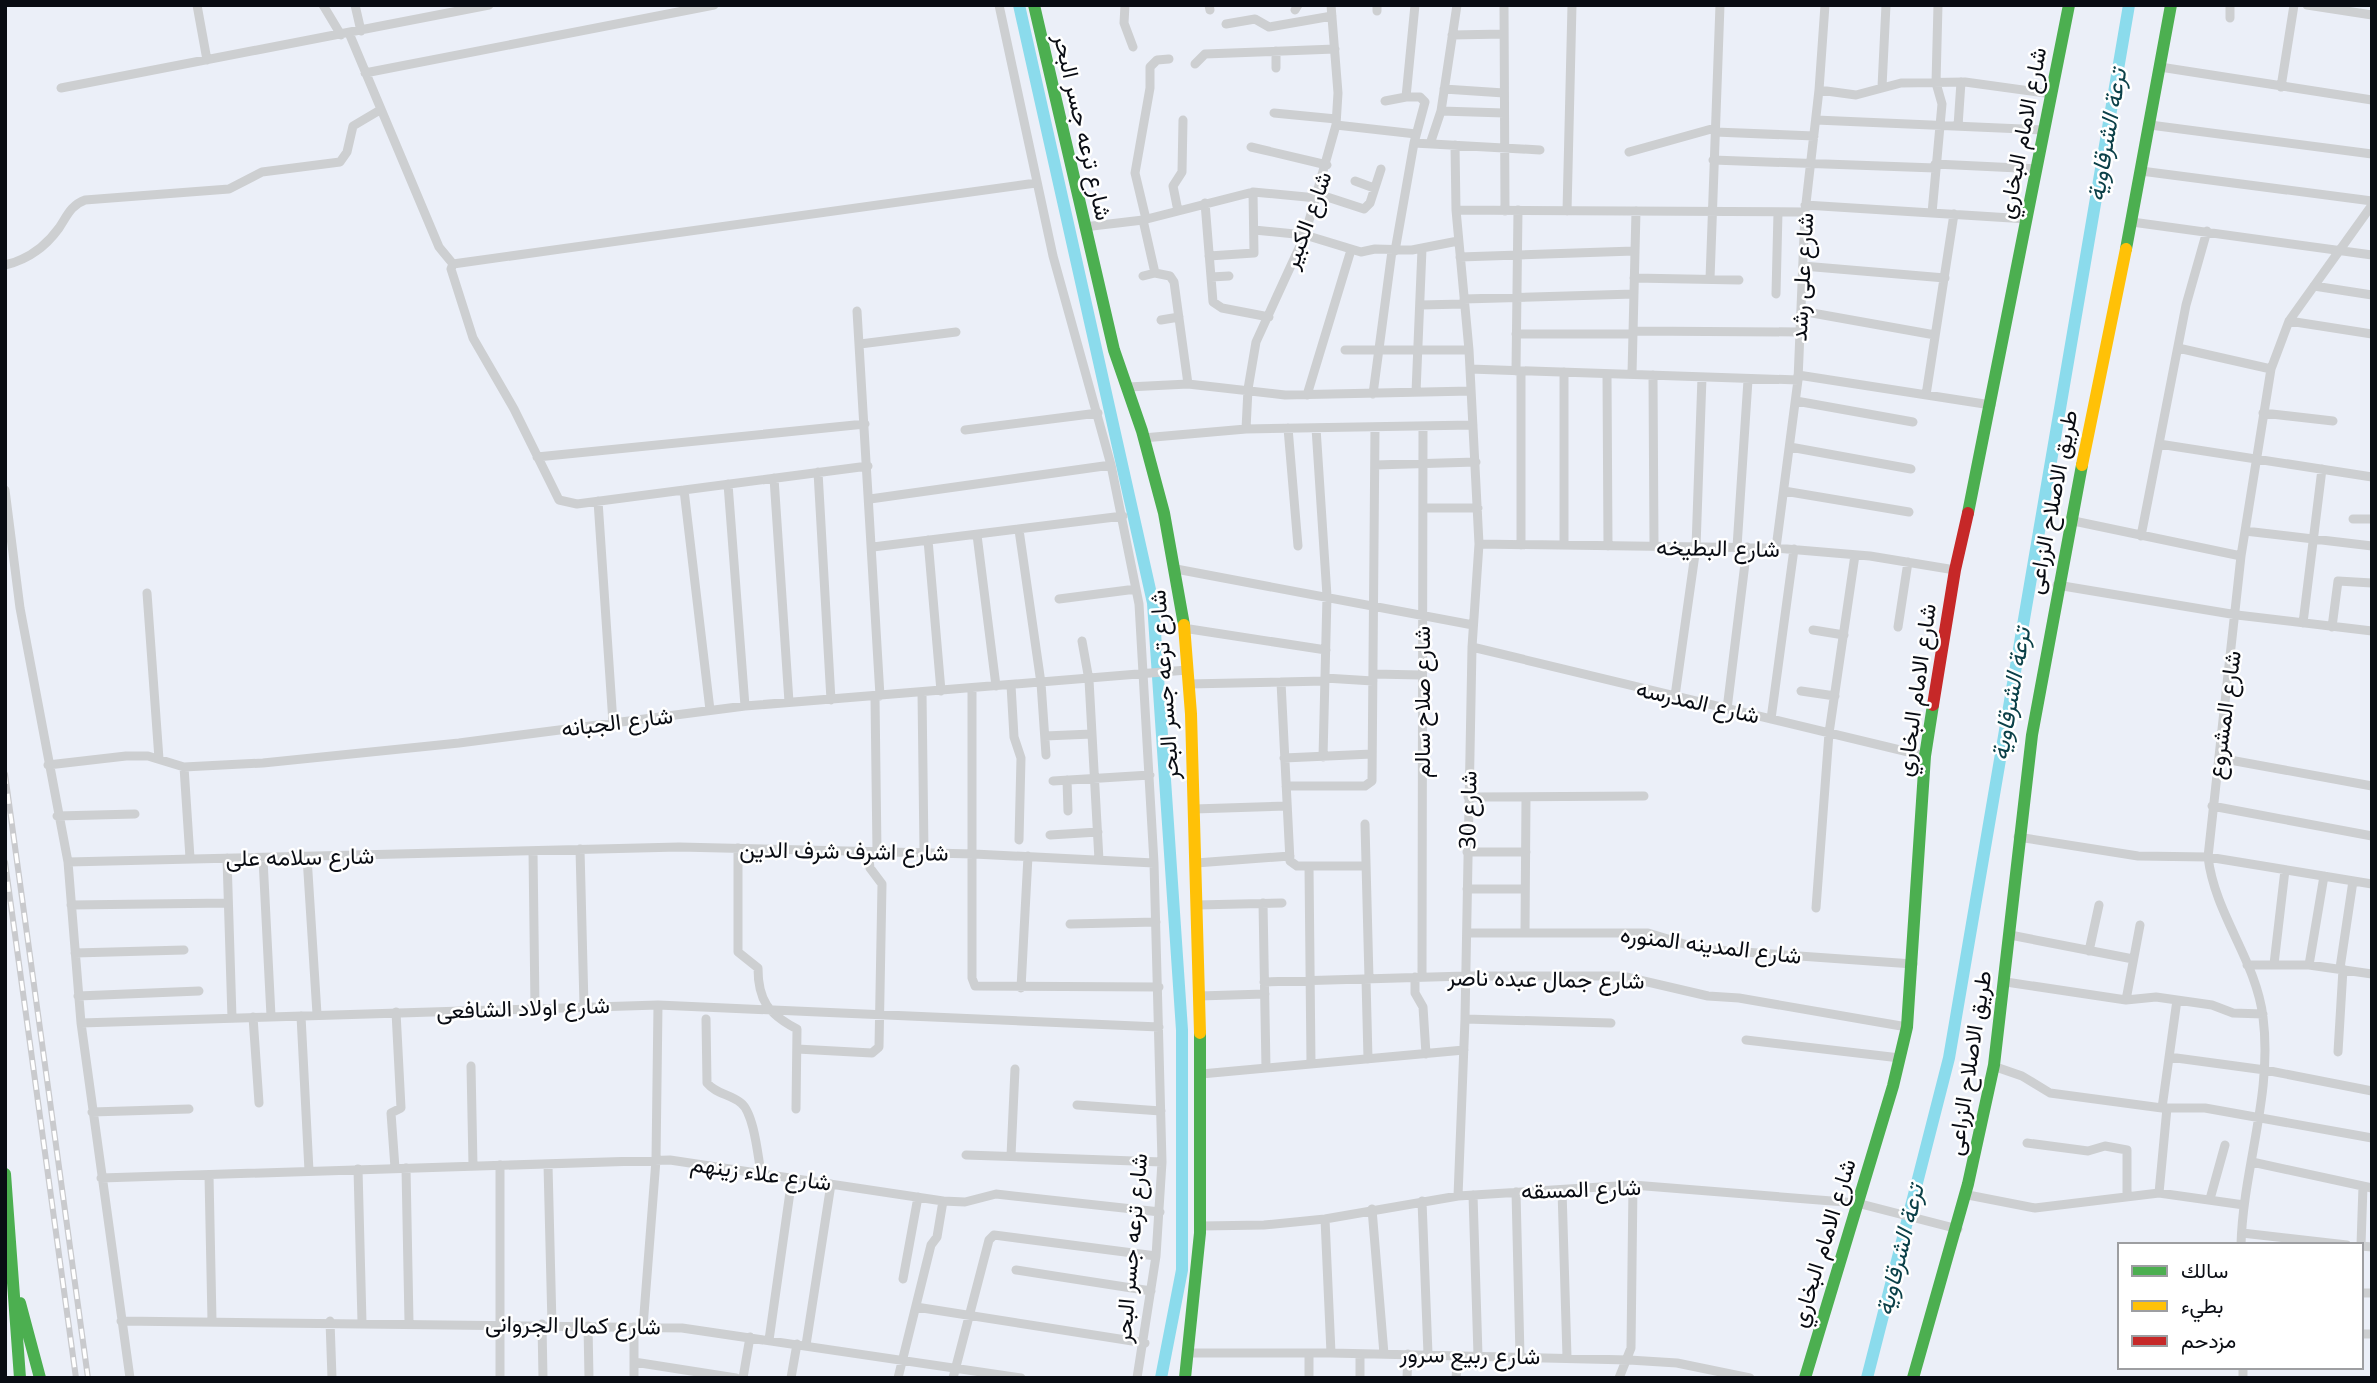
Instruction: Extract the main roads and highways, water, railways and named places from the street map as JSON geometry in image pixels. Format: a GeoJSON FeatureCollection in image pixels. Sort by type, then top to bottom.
{"type":"FeatureCollection","features":[{"type":"Feature","properties":{"kind":"main road","name":"شارع ترعه جسر البحر"},"geometry":{"type":"LineString","coordinates":[[1034,5],[1114,350],[1143,438],[1176,569],[1183,628],[1180,671],[1188,684],[1196,863],[1202,1226],[1196,1309],[1185,1378]]}},
{"type":"Feature","properties":{"kind":"main road","name":"شارع الامام البخاري"},"geometry":{"type":"LineString","coordinates":[[1805,1378],[1907,1027],[1925,756],[1955,570],[1991,405],[2068,5]]}},
{"type":"Feature","properties":{"kind":"main road","name":"طريق الاصلاح الزراعى"},"geometry":{"type":"LineString","coordinates":[[1913,1378],[1968,1195],[1993,1066],[2006,982],[2018,837],[2031,734],[2069,520],[2132,222],[2161,67],[2167,6]]}},
{"type":"Feature","properties":{"kind":"main road"},"geometry":{"type":"LineString","coordinates":[[5,1174],[20,1378]]}},
{"type":"Feature","properties":{"kind":"main road"},"geometry":{"type":"LineString","coordinates":[[12,1276],[40,1378]]}},
{"type":"Feature","properties":{"kind":"waterway"},"geometry":{"type":"LineString","coordinates":[[1019,5],[1153,603],[1182,1030],[1182,1270],[1161,1378]]}},
{"type":"Feature","properties":{"kind":"waterway","name":"ترعة الشرقاوية"},"geometry":{"type":"LineString","coordinates":[[1867,1378],[1949,1058],[2129,5]]}},
{"type":"Feature","properties":{"kind":"railway"},"geometry":{"type":"LineString","coordinates":[[5,774],[88,1378]]}},
{"type":"Feature","properties":{"kind":"railway"},"geometry":{"type":"LineString","coordinates":[[5,862],[76,1378]]}}]}
